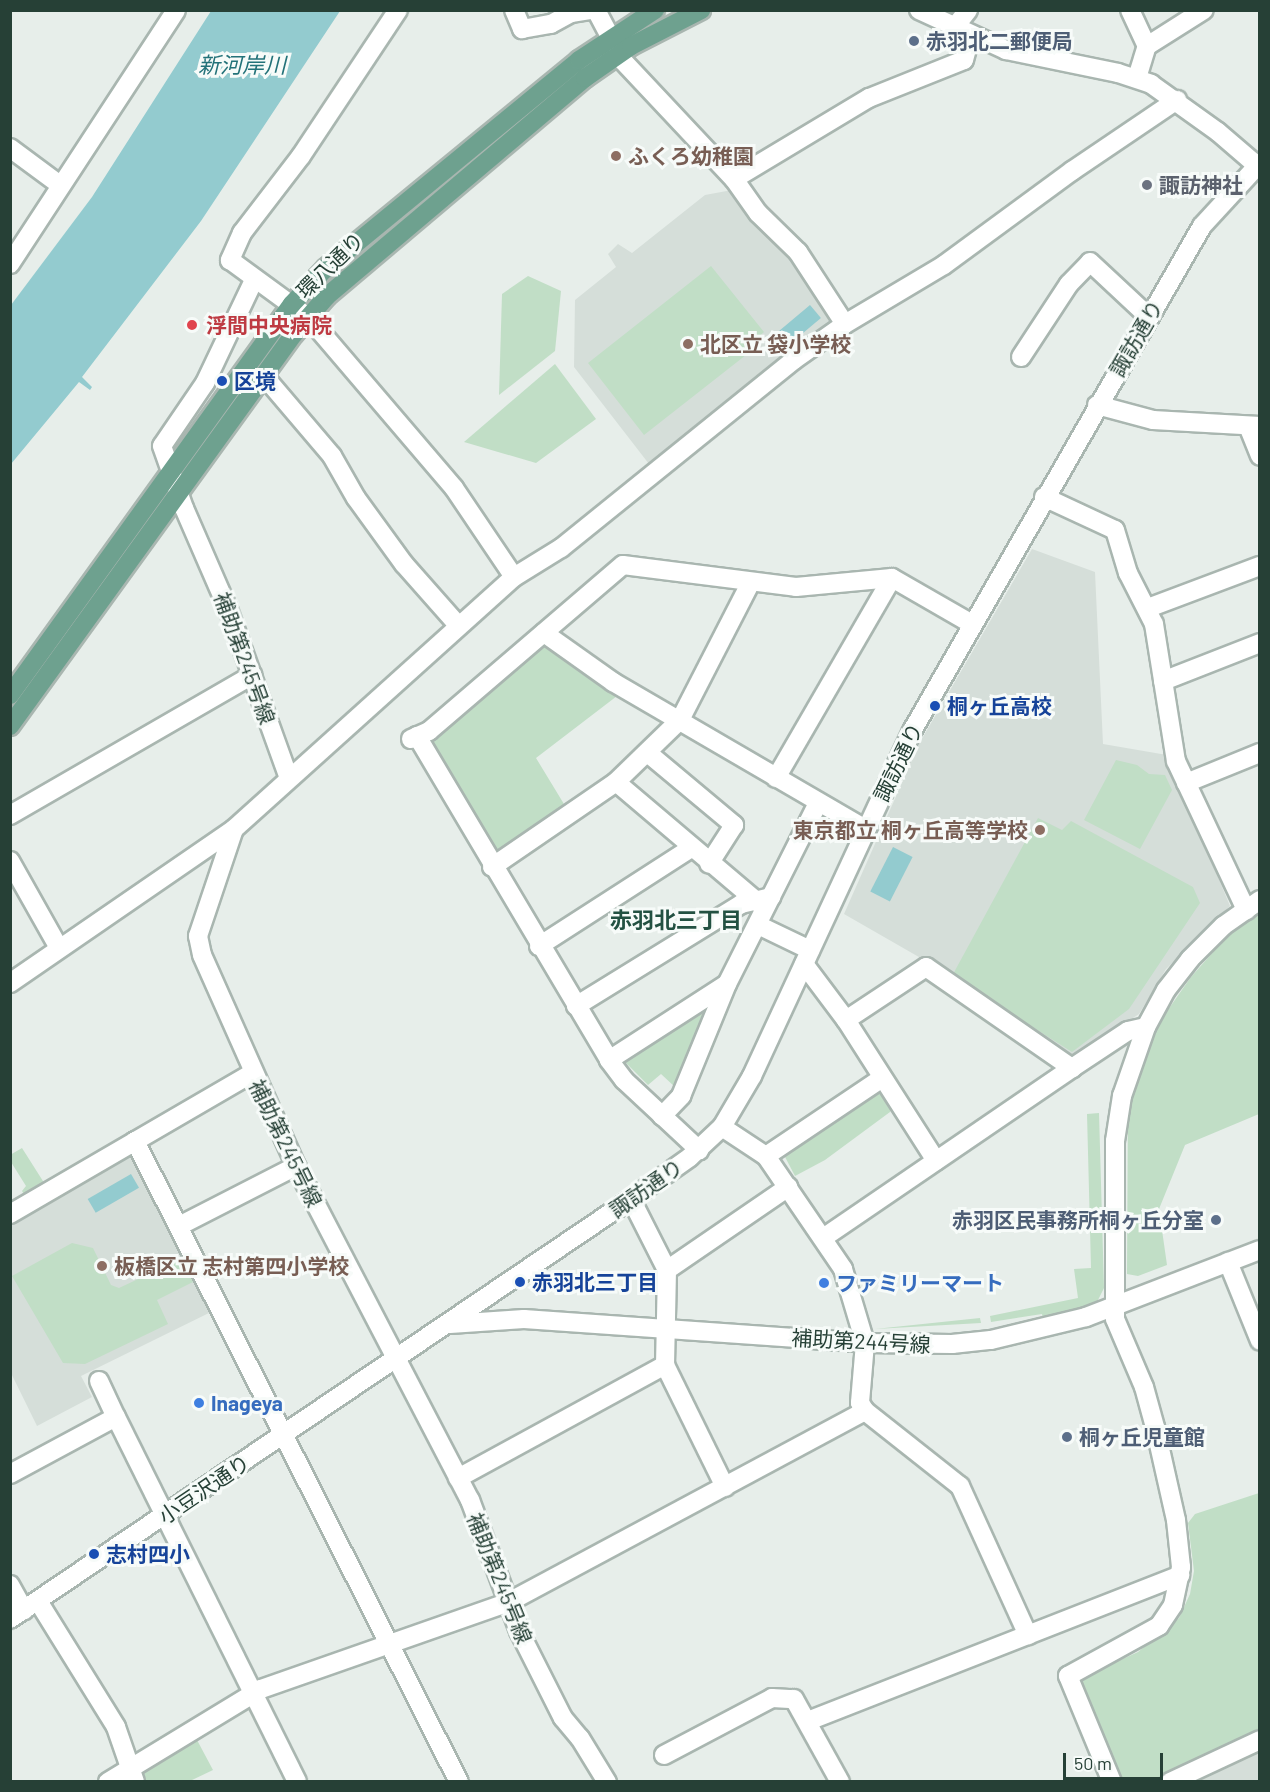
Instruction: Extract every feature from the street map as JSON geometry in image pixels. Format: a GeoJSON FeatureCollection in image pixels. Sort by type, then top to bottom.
{"type":"FeatureCollection","features":[{"type":"Feature","properties":{"kind":"main road","name":"環八通り"},"geometry":{"type":"LineString","coordinates":[[10,695],[170,470],[292,304],[326,268],[611,37],[656,10]]}},
{"type":"Feature","properties":{"kind":"main road","name":"環八通り"},"geometry":{"type":"LineString","coordinates":[[10,726],[308,317],[373,254],[585,78],[619,54],[701,10]]}},
{"type":"Feature","properties":{"kind":"street"},"geometry":{"type":"LineString","coordinates":[[10,264],[176,10]]}},
{"type":"Feature","properties":{"kind":"street"},"geometry":{"type":"LineString","coordinates":[[398,10],[301,156],[242,233],[230,260],[254,280],[308,317],[454,488],[514,577]]}},
{"type":"Feature","properties":{"kind":"street"},"geometry":{"type":"LineString","coordinates":[[514,10],[522,29],[551,24],[571,13],[590,10]]}},
{"type":"Feature","properties":{"kind":"street"},"geometry":{"type":"LineString","coordinates":[[596,10],[619,54],[734,179],[758,213],[798,252],[845,324]]}},
{"type":"Feature","properties":{"kind":"street"},"geometry":{"type":"LineString","coordinates":[[919,10],[970,37],[1006,50],[1137,78],[1177,100],[1259,166]]}},
{"type":"Feature","properties":{"kind":"street"},"geometry":{"type":"LineString","coordinates":[[954,28],[968,10]]}},
{"type":"Feature","properties":{"kind":"street"},"geometry":{"type":"LineString","coordinates":[[1130,10],[1147,46]]}},
{"type":"Feature","properties":{"kind":"street"},"geometry":{"type":"LineString","coordinates":[[1137,78],[1147,46],[1204,10]]}},
{"type":"Feature","properties":{"kind":"street"},"geometry":{"type":"LineString","coordinates":[[734,179],[868,98],[964,60],[970,37]]}},
{"type":"Feature","properties":{"kind":"street"},"geometry":{"type":"LineString","coordinates":[[291,776],[514,577],[561,548],[845,324],[944,265],[1072,171],[1177,100]]}},
{"type":"Feature","properties":{"kind":"street"},"geometry":{"type":"LineString","coordinates":[[10,148],[60,185]]}},
{"type":"Feature","properties":{"kind":"street","name":"諏訪通り"},"geometry":{"type":"LineString","coordinates":[[396,1358],[631,1199],[699,1150],[722,1127],[742,1095],[912,731],[1044,497],[1202,226],[1259,166]]}},
{"type":"Feature","properties":{"kind":"street"},"geometry":{"type":"LineString","coordinates":[[1021,357],[1069,284],[1090,262],[1148,316]]}},
{"type":"Feature","properties":{"kind":"street","name":"補助第245号線"},"geometry":{"type":"LineString","coordinates":[[254,280],[205,383],[162,441],[178,494],[291,776],[234,829],[198,936],[214,985],[296,1166],[458,1478],[507,1603],[563,1718],[580,1738],[604,1781]]}},
{"type":"Feature","properties":{"kind":"street"},"geometry":{"type":"LineString","coordinates":[[264,376],[332,456],[356,498],[404,564],[458,625]]}},
{"type":"Feature","properties":{"kind":"street"},"geometry":{"type":"LineString","coordinates":[[1097,405],[1153,420],[1254,426],[1260,456]]}},
{"type":"Feature","properties":{"kind":"street"},"geometry":{"type":"LineString","coordinates":[[1044,497],[1116,531],[1128,573],[1148,608],[1159,646],[1162,681],[1176,761],[1253,905],[1190,958],[1166,990],[1146,1027],[1122,1096],[1115,1141],[1118,1304],[1115,1319],[1144,1387],[1155,1428],[1176,1520],[1180,1575],[1173,1605],[1159,1626],[1068,1676],[1112,1782]]}},
{"type":"Feature","properties":{"kind":"street"},"geometry":{"type":"LineString","coordinates":[[699,1150],[624,1080],[609,1060],[414,738],[429,731],[623,565],[750,584],[829,587],[892,578],[972,624]]}},
{"type":"Feature","properties":{"kind":"street"},"geometry":{"type":"LineString","coordinates":[[1148,608],[1260,566]]}},
{"type":"Feature","properties":{"kind":"street"},"geometry":{"type":"LineString","coordinates":[[776,778],[892,578]]}},
{"type":"Feature","properties":{"kind":"street"},"geometry":{"type":"LineString","coordinates":[[492,867],[616,782],[649,754],[680,720],[750,584]]}},
{"type":"Feature","properties":{"kind":"street"},"geometry":{"type":"LineString","coordinates":[[544,633],[613,682],[866,829]]}},
{"type":"Feature","properties":{"kind":"street"},"geometry":{"type":"LineString","coordinates":[[1162,681],[1260,643]]}},
{"type":"Feature","properties":{"kind":"street"},"geometry":{"type":"LineString","coordinates":[[10,815],[252,675]]}},
{"type":"Feature","properties":{"kind":"street"},"geometry":{"type":"LineString","coordinates":[[1186,783],[1260,753]]}},
{"type":"Feature","properties":{"kind":"street"},"geometry":{"type":"LineString","coordinates":[[649,754],[734,825],[709,864]]}},
{"type":"Feature","properties":{"kind":"street"},"geometry":{"type":"LineString","coordinates":[[616,782],[709,864],[764,901]]}},
{"type":"Feature","properties":{"kind":"street"},"geometry":{"type":"LineString","coordinates":[[662,1116],[681,1096],[727,984],[758,925],[764,901],[818,803]]}},
{"type":"Feature","properties":{"kind":"street"},"geometry":{"type":"LineString","coordinates":[[10,983],[234,829]]}},
{"type":"Feature","properties":{"kind":"street"},"geometry":{"type":"LineString","coordinates":[[539,946],[691,848]]}},
{"type":"Feature","properties":{"kind":"street"},"geometry":{"type":"LineString","coordinates":[[10,861],[59,948]]}},
{"type":"Feature","properties":{"kind":"street"},"geometry":{"type":"LineString","coordinates":[[576,1006],[741,904],[764,901]]}},
{"type":"Feature","properties":{"kind":"street"},"geometry":{"type":"LineString","coordinates":[[758,925],[807,957],[936,1161]]}},
{"type":"Feature","properties":{"kind":"street"},"geometry":{"type":"LineString","coordinates":[[846,1020],[926,967],[1072,1068]]}},
{"type":"Feature","properties":{"kind":"street"},"geometry":{"type":"LineString","coordinates":[[609,1060],[727,984]]}},
{"type":"Feature","properties":{"kind":"street"},"geometry":{"type":"LineString","coordinates":[[823,1238],[1128,1031],[1146,1027]]}},
{"type":"Feature","properties":{"kind":"street"},"geometry":{"type":"LineString","coordinates":[[10,1214],[252,1073]]}},
{"type":"Feature","properties":{"kind":"street"},"geometry":{"type":"LineString","coordinates":[[766,1156],[882,1078]]}},
{"type":"Feature","properties":{"kind":"street"},"geometry":{"type":"LineString","coordinates":[[722,1127],[766,1156],[843,1269],[865,1343],[860,1403],[865,1411],[960,1486],[1028,1635]]}},
{"type":"Feature","properties":{"kind":"street"},"geometry":{"type":"LineString","coordinates":[[135,1141],[459,1782]]}},
{"type":"Feature","properties":{"kind":"street"},"geometry":{"type":"LineString","coordinates":[[179,1226],[296,1166]]}},
{"type":"Feature","properties":{"kind":"street"},"geometry":{"type":"LineString","coordinates":[[667,1269],[788,1187]]}},
{"type":"Feature","properties":{"kind":"street"},"geometry":{"type":"LineString","coordinates":[[631,1199],[667,1269],[665,1365],[725,1486]]}},
{"type":"Feature","properties":{"kind":"street","name":"補助第244号線"},"geometry":{"type":"LineString","coordinates":[[448,1324],[524,1319],[865,1343],[952,1344],[991,1340],[1086,1317],[1260,1250]]}},
{"type":"Feature","properties":{"kind":"street"},"geometry":{"type":"LineString","coordinates":[[1228,1262],[1260,1341]]}},
{"type":"Feature","properties":{"kind":"street","name":"小豆沢通り"},"geometry":{"type":"LineString","coordinates":[[24,1610],[396,1358]]}},
{"type":"Feature","properties":{"kind":"street"},"geometry":{"type":"LineString","coordinates":[[458,1478],[665,1365]]}},
{"type":"Feature","properties":{"kind":"street"},"geometry":{"type":"LineString","coordinates":[[99,1381],[297,1782]]}},
{"type":"Feature","properties":{"kind":"street"},"geometry":{"type":"LineString","coordinates":[[108,1782],[133,1775],[253,1694],[507,1603],[865,1411]]}},
{"type":"Feature","properties":{"kind":"street"},"geometry":{"type":"LineString","coordinates":[[10,1474],[116,1417]]}},
{"type":"Feature","properties":{"kind":"street"},"geometry":{"type":"LineString","coordinates":[[808,1721],[1180,1575]]}},
{"type":"Feature","properties":{"kind":"street"},"geometry":{"type":"LineString","coordinates":[[10,1585],[24,1610],[116,1727],[133,1775]]}},
{"type":"Feature","properties":{"kind":"street"},"geometry":{"type":"LineString","coordinates":[[664,1755],[772,1698],[794,1700],[808,1721],[840,1782]]}},
{"type":"Feature","properties":{"kind":"street"},"geometry":{"type":"LineString","coordinates":[[1170,1782],[1260,1740]]}},
{"type":"Feature","properties":{"kind":"shaded area","name":"北区立 袋小学校"},"geometry":{"type":"Polygon","coordinates":[[[732,190],[794,262],[831,315],[830,321],[649,464],[574,367],[575,300],[616,267],[608,254],[618,244],[632,253],[705,195],[732,190]]]}},
{"type":"Feature","properties":{"kind":"shaded area","name":"東京都立 桐ヶ丘高等学校"},"geometry":{"type":"Polygon","coordinates":[[[1032,549],[1095,572],[1103,744],[1167,755],[1230,906],[1166,969],[1139,1014],[1072,1059],[952,976],[844,914],[920,742],[1032,549]]]}},
{"type":"Feature","properties":{"kind":"shaded area","name":"板橋区立 志村第四小学校"},"geometry":{"type":"Polygon","coordinates":[[[130,1153],[138,1155],[215,1310],[81,1376],[92,1397],[37,1426],[11,1373],[11,1221],[130,1153]]]}},
{"type":"Feature","properties":{"kind":"shaded area"},"geometry":{"type":"Polygon","coordinates":[[[1259,1747],[1259,1781],[1185,1781],[1259,1747]]]}},
{"type":"Feature","properties":{"kind":"green space"},"geometry":{"type":"Polygon","coordinates":[[[711,266],[764,332],[756,339],[760,344],[644,435],[588,363],[711,266]]]}},
{"type":"Feature","properties":{"kind":"green space"},"geometry":{"type":"Polygon","coordinates":[[[528,276],[561,291],[555,351],[499,395],[502,294],[528,276]]]}},
{"type":"Feature","properties":{"kind":"green space"},"geometry":{"type":"Polygon","coordinates":[[[555,364],[596,419],[536,463],[464,442],[555,364]]]}},
{"type":"Feature","properties":{"kind":"green space"},"geometry":{"type":"Polygon","coordinates":[[[542,644],[617,696],[536,758],[567,809],[499,852],[491,851],[427,740],[542,644]]]}},
{"type":"Feature","properties":{"kind":"green space"},"geometry":{"type":"Polygon","coordinates":[[[1116,760],[1137,765],[1149,774],[1165,775],[1172,790],[1140,849],[1084,820],[1116,760]]]}},
{"type":"Feature","properties":{"kind":"green space"},"geometry":{"type":"Polygon","coordinates":[[[1038,818],[1062,830],[1071,821],[1193,887],[1200,903],[1129,1009],[1072,1052],[952,976],[1038,818]]]}},
{"type":"Feature","properties":{"kind":"green space"},"geometry":{"type":"Polygon","coordinates":[[[1259,913],[1259,1114],[1185,1145],[1159,1209],[1167,1265],[1138,1276],[1127,1274],[1128,1098],[1158,1024],[1191,977],[1230,933],[1259,913]]]}},
{"type":"Feature","properties":{"kind":"green space"},"geometry":{"type":"Polygon","coordinates":[[[703,1006],[707,1010],[675,1087],[661,1074],[648,1085],[621,1058],[703,1006]]]}},
{"type":"Feature","properties":{"kind":"green space"},"geometry":{"type":"Polygon","coordinates":[[[877,1088],[883,1089],[893,1106],[890,1112],[825,1160],[795,1176],[784,1155],[877,1088]]]}},
{"type":"Feature","properties":{"kind":"green space"},"geometry":{"type":"Polygon","coordinates":[[[1099,1113],[1104,1288],[1097,1302],[1043,1319],[1042,1314],[991,1322],[990,1316],[1078,1298],[1074,1269],[1091,1268],[1087,1114],[1099,1113]]]}},
{"type":"Feature","properties":{"kind":"green space"},"geometry":{"type":"Polygon","coordinates":[[[22,1148],[48,1189],[28,1201],[22,1191],[26,1186],[11,1162],[10,1155],[22,1148]]]}},
{"type":"Feature","properties":{"kind":"green space"},"geometry":{"type":"Polygon","coordinates":[[[72,1243],[93,1248],[111,1285],[119,1288],[183,1258],[195,1281],[157,1300],[168,1324],[85,1364],[63,1363],[12,1276],[72,1243]]]}},
{"type":"Feature","properties":{"kind":"green space"},"geometry":{"type":"Polygon","coordinates":[[[980,1318],[981,1323],[875,1329],[980,1318]]]}},
{"type":"Feature","properties":{"kind":"green space"},"geometry":{"type":"Polygon","coordinates":[[[1259,1493],[1259,1733],[1157,1781],[1122,1781],[1079,1684],[1081,1678],[1138,1652],[1179,1618],[1190,1594],[1194,1571],[1188,1523],[1195,1514],[1259,1493]]]}},
{"type":"Feature","properties":{"kind":"green space"},"geometry":{"type":"Polygon","coordinates":[[[197,1740],[213,1770],[190,1781],[143,1781],[143,1769],[197,1740]]]}},
{"type":"Feature","properties":{"kind":"water","name":"新河岸川"},"geometry":{"type":"Polygon","coordinates":[[[211,11],[340,11],[201,221],[82,377],[92,387],[90,390],[79,382],[11,464],[11,305],[92,197],[211,11]]]}},
{"type":"Feature","properties":{"kind":"water"},"geometry":{"type":"Polygon","coordinates":[[[810,305],[821,318],[783,350],[772,336],[810,305]]]}},
{"type":"Feature","properties":{"kind":"water"},"geometry":{"type":"Polygon","coordinates":[[[893,847],[913,857],[890,902],[870,892],[893,847]]]}},
{"type":"Feature","properties":{"kind":"water"},"geometry":{"type":"Polygon","coordinates":[[[131,1174],[139,1188],[96,1213],[88,1199],[131,1174]]]}},
{"type":"Feature","properties":{"kind":"place","name":"赤羽北二郵便局"},"geometry":{"type":"Point","coordinates":[914,41]}},
{"type":"Feature","properties":{"kind":"place","name":"ふくろ幼稚園"},"geometry":{"type":"Point","coordinates":[616,156]}},
{"type":"Feature","properties":{"kind":"place","name":"諏訪神社"},"geometry":{"type":"Point","coordinates":[1147,185]}},
{"type":"Feature","properties":{"kind":"place","name":"浮間中央病院"},"geometry":{"type":"Point","coordinates":[192,325]}},
{"type":"Feature","properties":{"kind":"place","name":"北区立 袋小学校"},"geometry":{"type":"Point","coordinates":[688,344]}},
{"type":"Feature","properties":{"kind":"place","name":"区境"},"geometry":{"type":"Point","coordinates":[222,381]}},
{"type":"Feature","properties":{"kind":"place","name":"桐ヶ丘高校"},"geometry":{"type":"Point","coordinates":[935,706]}},
{"type":"Feature","properties":{"kind":"place","name":"東京都立 桐ヶ丘高等学校"},"geometry":{"type":"Point","coordinates":[1040,830]}},
{"type":"Feature","properties":{"kind":"place","name":"赤羽区民事務所桐ヶ丘分室"},"geometry":{"type":"Point","coordinates":[1216,1220]}},
{"type":"Feature","properties":{"kind":"place","name":"板橋区立 志村第四小学校"},"geometry":{"type":"Point","coordinates":[102,1266]}},
{"type":"Feature","properties":{"kind":"place","name":"赤羽北三丁目"},"geometry":{"type":"Point","coordinates":[520,1282]}},
{"type":"Feature","properties":{"kind":"place","name":"ファミリーマート"},"geometry":{"type":"Point","coordinates":[824,1283]}},
{"type":"Feature","properties":{"kind":"place","name":"Inageya"},"geometry":{"type":"Point","coordinates":[199,1403]}},
{"type":"Feature","properties":{"kind":"place","name":"桐ヶ丘児童館"},"geometry":{"type":"Point","coordinates":[1067,1437]}},
{"type":"Feature","properties":{"kind":"place","name":"志村四小"},"geometry":{"type":"Point","coordinates":[94,1554]}},
{"type":"Feature","properties":{"kind":"district","name":"赤羽北三丁目"},"geometry":{"type":"Point","coordinates":[676,920]}}]}
